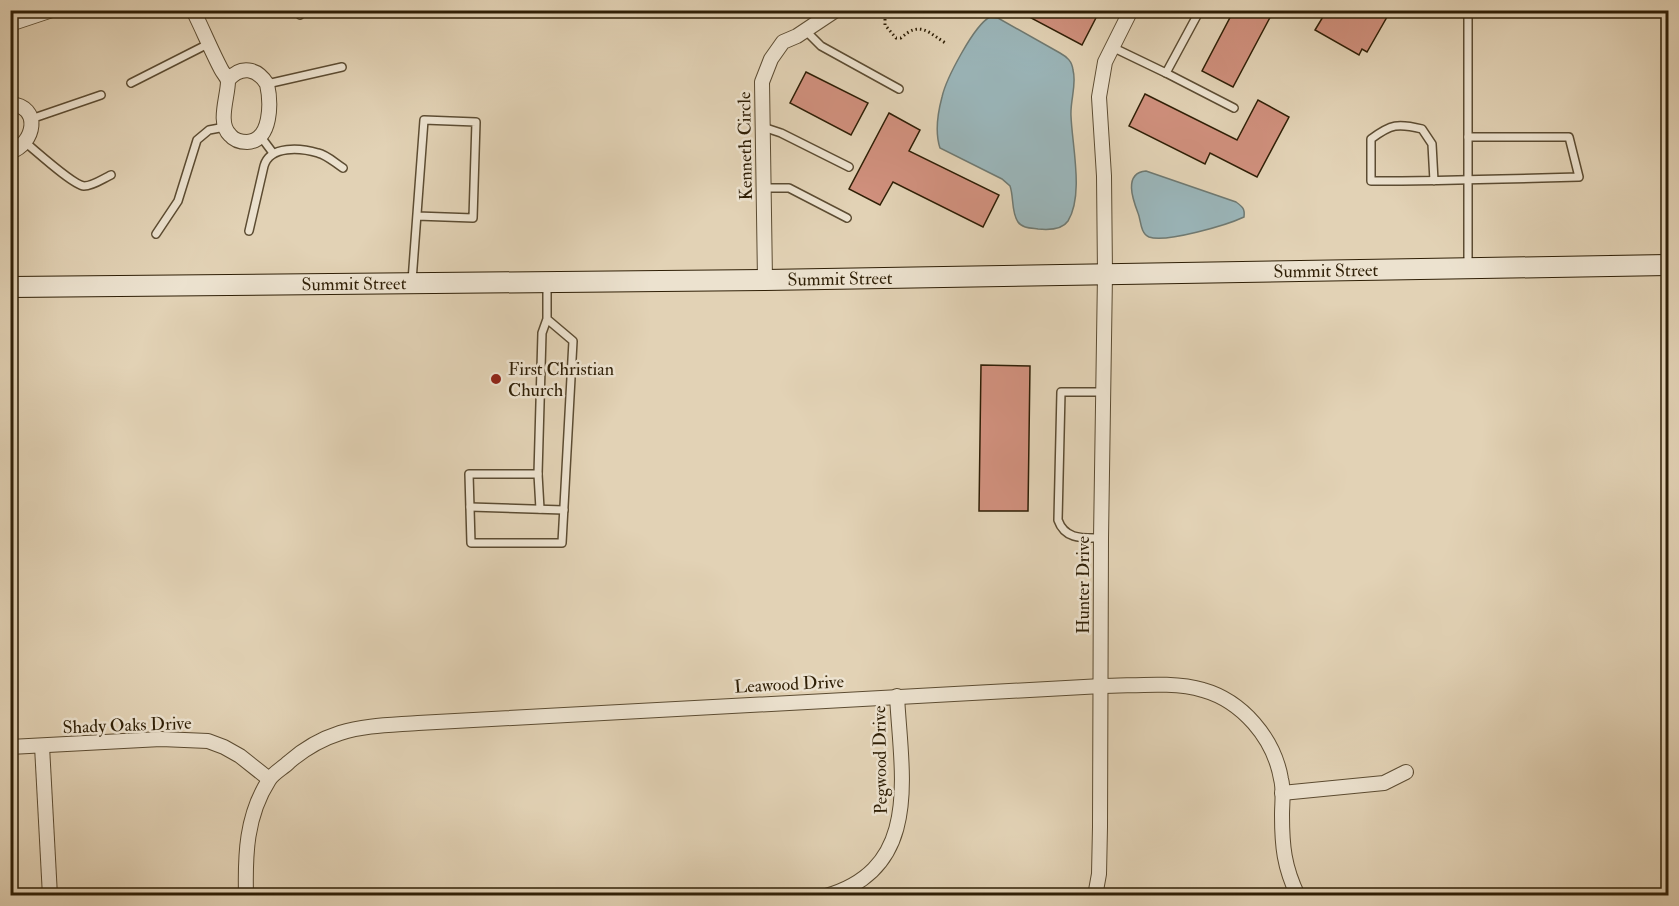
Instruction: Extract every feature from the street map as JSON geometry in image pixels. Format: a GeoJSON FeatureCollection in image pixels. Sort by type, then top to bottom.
{"type":"FeatureCollection","features":[{"type":"Feature","properties":{"kind":"main road","name":"Summit Street"},"geometry":{"type":"LineString","coordinates":[[10,287],[547,283],[1668,265]]}},
{"type":"Feature","properties":{"kind":"street"},"geometry":{"type":"LineString","coordinates":[[10,24],[52,10]]}},
{"type":"Feature","properties":{"kind":"street"},"geometry":{"type":"LineString","coordinates":[[194,10],[228,80]]}},
{"type":"Feature","properties":{"kind":"street","name":"Kenneth Circle"},"geometry":{"type":"LineString","coordinates":[[765,280],[762,82],[771,59],[783,42],[806,31],[836,10]]}},
{"type":"Feature","properties":{"kind":"street"},"geometry":{"type":"LineString","coordinates":[[1106,274],[1104,176],[1099,97],[1106,62],[1131,10]]}},
{"type":"Feature","properties":{"kind":"street"},"geometry":{"type":"LineString","coordinates":[[249,71],[257,72],[267,84],[267,120],[261,136],[249,142],[241,141],[230,135],[225,127],[228,80],[233,74],[249,71]]}},
{"type":"Feature","properties":{"kind":"street"},"geometry":{"type":"LineString","coordinates":[[10,104],[21,106],[31,119],[31,129],[26,143],[10,152]]}},
{"type":"Feature","properties":{"kind":"street","name":"Hunter Drive"},"geometry":{"type":"LineString","coordinates":[[1095,896],[1099,874],[1102,686],[1101,538],[1106,274]]}},
{"type":"Feature","properties":{"kind":"street","name":"Leawood Drive"},"geometry":{"type":"LineString","coordinates":[[246,896],[246,847],[249,828],[269,778],[316,742],[340,733],[369,727],[897,696],[1102,686],[1172,686],[1202,689],[1225,699],[1246,715],[1260,730],[1271,749],[1281,778],[1284,858],[1288,876],[1298,896]]}},
{"type":"Feature","properties":{"kind":"street","name":"Pegwood Drive"},"geometry":{"type":"LineString","coordinates":[[826,896],[841,891],[864,878],[879,862],[892,842],[899,824],[902,806],[897,696]]}},
{"type":"Feature","properties":{"kind":"street","name":"Shady Oaks Drive"},"geometry":{"type":"LineString","coordinates":[[10,747],[161,739],[208,741],[240,756],[269,778]]}},
{"type":"Feature","properties":{"kind":"street"},"geometry":{"type":"LineString","coordinates":[[42,746],[50,896]]}},
{"type":"Feature","properties":{"kind":"street"},"geometry":{"type":"LineString","coordinates":[[1282,793],[1384,783],[1406,772]]}},
{"type":"Feature","properties":{"kind":"lane"},"geometry":{"type":"LineString","coordinates":[[1166,73],[1200,10]]}},
{"type":"Feature","properties":{"kind":"lane"},"geometry":{"type":"LineString","coordinates":[[1468,10],[1468,268]]}},
{"type":"Feature","properties":{"kind":"lane"},"geometry":{"type":"LineString","coordinates":[[806,31],[821,46],[899,89]]}},
{"type":"Feature","properties":{"kind":"lane"},"geometry":{"type":"LineString","coordinates":[[130,83],[209,44]]}},
{"type":"Feature","properties":{"kind":"lane"},"geometry":{"type":"LineString","coordinates":[[1112,47],[1234,108]]}},
{"type":"Feature","properties":{"kind":"lane"},"geometry":{"type":"LineString","coordinates":[[267,84],[342,67]]}},
{"type":"Feature","properties":{"kind":"lane"},"geometry":{"type":"LineString","coordinates":[[31,119],[101,94]]}},
{"type":"Feature","properties":{"kind":"lane"},"geometry":{"type":"LineString","coordinates":[[412,284],[424,120],[476,122],[473,218],[417,216]]}},
{"type":"Feature","properties":{"kind":"lane"},"geometry":{"type":"LineString","coordinates":[[1434,181],[1432,144],[1422,129],[1402,124],[1383,130],[1371,140],[1371,181],[1434,181],[1468,181],[1579,177],[1569,137],[1468,137]]}},
{"type":"Feature","properties":{"kind":"lane"},"geometry":{"type":"LineString","coordinates":[[156,234],[178,201],[197,140],[208,130],[225,127]]}},
{"type":"Feature","properties":{"kind":"lane"},"geometry":{"type":"LineString","coordinates":[[763,127],[782,133],[849,167]]}},
{"type":"Feature","properties":{"kind":"lane"},"geometry":{"type":"LineString","coordinates":[[261,136],[273,153]]}},
{"type":"Feature","properties":{"kind":"lane"},"geometry":{"type":"LineString","coordinates":[[26,143],[82,186],[111,175]]}},
{"type":"Feature","properties":{"kind":"lane"},"geometry":{"type":"LineString","coordinates":[[249,231],[268,156],[280,150],[320,153],[343,168]]}},
{"type":"Feature","properties":{"kind":"lane"},"geometry":{"type":"LineString","coordinates":[[764,188],[789,188],[847,218]]}},
{"type":"Feature","properties":{"kind":"lane"},"geometry":{"type":"LineString","coordinates":[[540,509],[538,474],[542,333],[547,319],[547,283]]}},
{"type":"Feature","properties":{"kind":"lane"},"geometry":{"type":"LineString","coordinates":[[538,474],[469,474],[471,543],[562,543],[573,341],[547,319]]}},
{"type":"Feature","properties":{"kind":"lane"},"geometry":{"type":"LineString","coordinates":[[1101,538],[1077,538],[1061,528],[1058,520],[1060,403],[1061,392],[1104,392]]}},
{"type":"Feature","properties":{"kind":"lane"},"geometry":{"type":"LineString","coordinates":[[470,507],[564,510]]}},
{"type":"Feature","properties":{"kind":"path"},"geometry":{"type":"LineString","coordinates":[[885,10],[885,25],[896,38],[901,38],[911,29],[918,28],[934,35],[947,45]]}},
{"type":"Feature","properties":{"kind":"water"},"geometry":{"type":"Polygon","coordinates":[[[990,17],[998,18],[1063,55],[1072,67],[1074,81],[1071,116],[1076,170],[1075,198],[1068,221],[1059,228],[1042,229],[1022,225],[1014,214],[1010,186],[1002,179],[940,148],[938,122],[945,89],[969,41],[976,30],[990,17]]]}},
{"type":"Feature","properties":{"kind":"water"},"geometry":{"type":"Polygon","coordinates":[[[1146,171],[1236,202],[1243,208],[1244,217],[1169,238],[1149,237],[1142,229],[1132,188],[1134,177],[1146,171]]]}},
{"type":"Feature","properties":{"kind":"building"},"geometry":{"type":"Polygon","coordinates":[[[1016,10],[1100,10],[1082,45],[1016,10]]]}},
{"type":"Feature","properties":{"kind":"building"},"geometry":{"type":"Polygon","coordinates":[[[1234,10],[1274,10],[1233,87],[1202,71],[1234,10]]]}},
{"type":"Feature","properties":{"kind":"building"},"geometry":{"type":"Polygon","coordinates":[[[1327,10],[1391,10],[1367,52],[1362,49],[1359,55],[1315,30],[1327,10]]]}},
{"type":"Feature","properties":{"kind":"building"},"geometry":{"type":"Polygon","coordinates":[[[806,72],[868,103],[851,135],[790,103],[806,72]]]}},
{"type":"Feature","properties":{"kind":"building"},"geometry":{"type":"Polygon","coordinates":[[[1145,94],[1237,140],[1258,100],[1289,117],[1257,177],[1210,153],[1205,164],[1129,126],[1145,94]]]}},
{"type":"Feature","properties":{"kind":"building"},"geometry":{"type":"Polygon","coordinates":[[[889,113],[920,130],[909,151],[999,195],[983,227],[893,182],[880,205],[849,189],[889,113]]]}},
{"type":"Feature","properties":{"kind":"building"},"geometry":{"type":"Polygon","coordinates":[[[981,365],[1030,366],[1028,511],[979,511],[981,365]]]}},
{"type":"Feature","properties":{"kind":"place","name":"First Christian Church"},"geometry":{"type":"Point","coordinates":[496,379]}}]}
